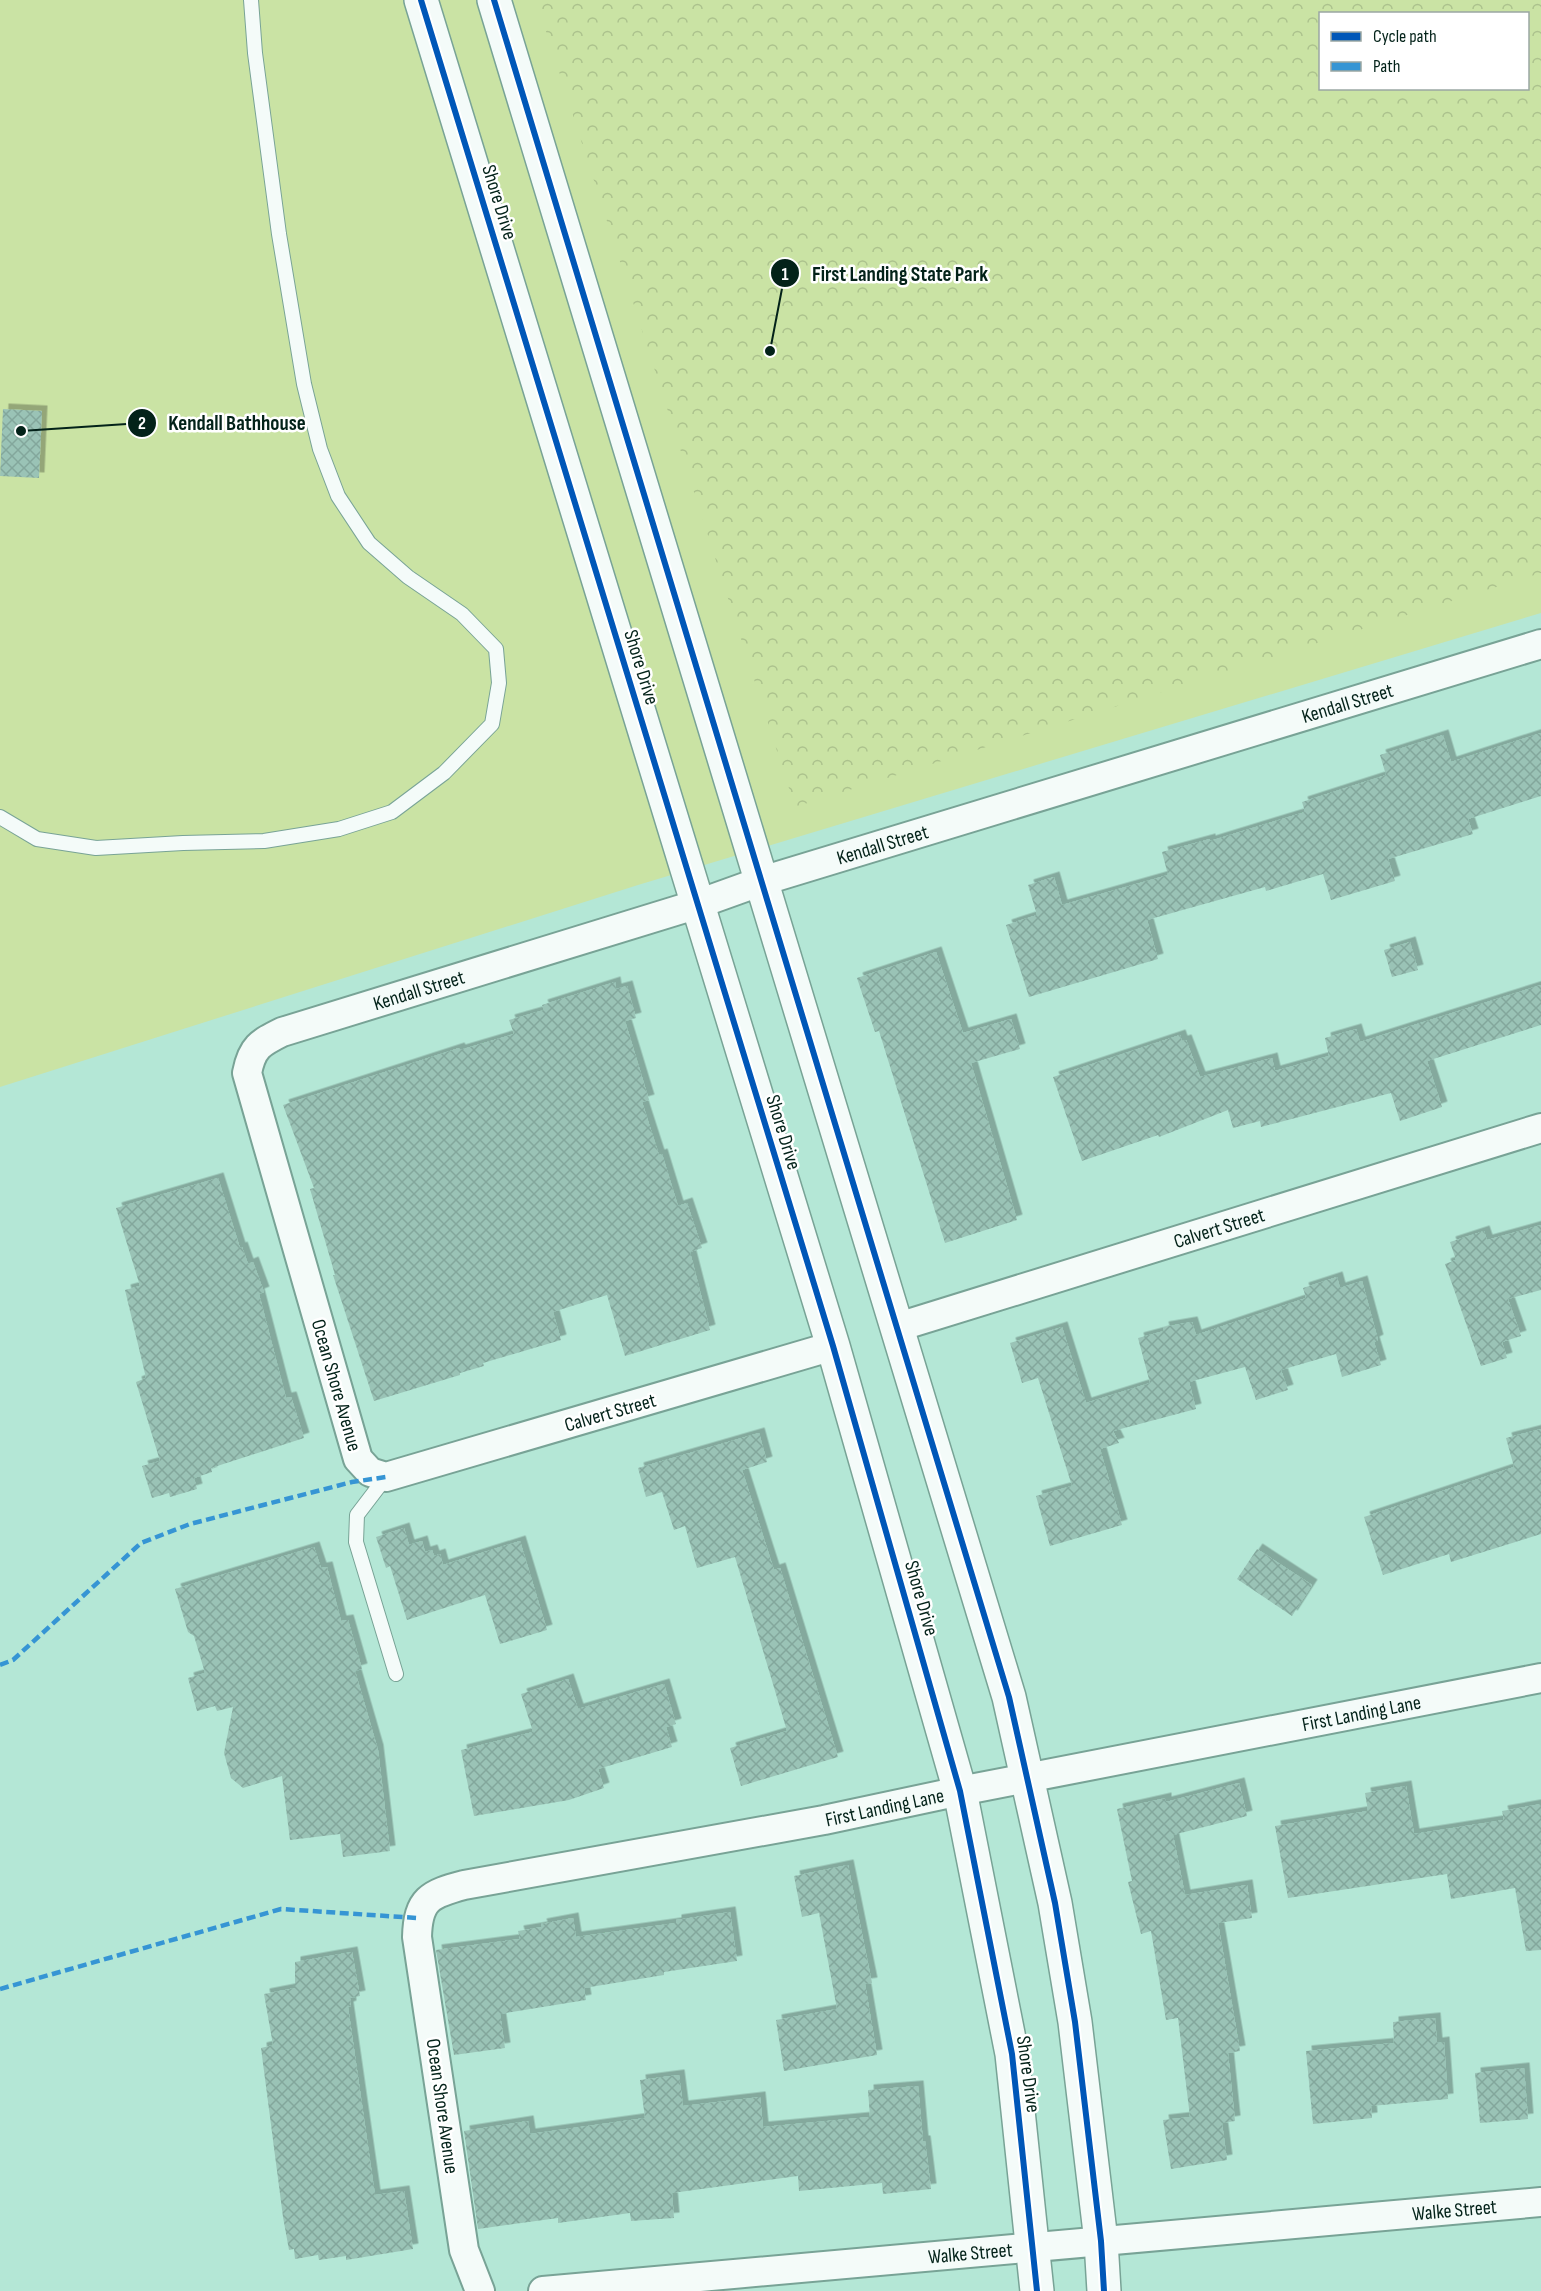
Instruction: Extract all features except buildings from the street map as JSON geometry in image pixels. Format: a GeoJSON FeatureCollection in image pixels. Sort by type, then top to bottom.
{"type":"FeatureCollection","features":[{"type":"Feature","properties":{"kind":"highway","name":"Shore Drive"},"geometry":{"type":"LineString","coordinates":[[421,0],[833,1346],[960,1791],[1012,2054],[1037,2291]]}},
{"type":"Feature","properties":{"kind":"highway"},"geometry":{"type":"LineString","coordinates":[[494,0],[1009,1697],[1055,1903],[1076,2032],[1101,2241],[1104,2291]]}},
{"type":"Feature","properties":{"kind":"street","name":"Kendall Street"},"geometry":{"type":"LineString","coordinates":[[247,1073],[250,1057],[261,1043],[282,1032],[698,904],[762,881],[1541,644]]}},
{"type":"Feature","properties":{"kind":"street","name":"Ocean Shore Avenue"},"geometry":{"type":"LineString","coordinates":[[247,1073],[358,1459],[370,1472],[386,1478]]}},
{"type":"Feature","properties":{"kind":"street","name":"Calvert Street"},"geometry":{"type":"LineString","coordinates":[[898,1327],[1541,1128]]}},
{"type":"Feature","properties":{"kind":"street","name":"Calvert Street"},"geometry":{"type":"LineString","coordinates":[[386,1478],[833,1346]]}},
{"type":"Feature","properties":{"kind":"street","name":"First Landing Lane"},"geometry":{"type":"LineString","coordinates":[[417,1918],[424,1904],[438,1892],[464,1885],[824,1820],[960,1791],[1541,1678]]}},
{"type":"Feature","properties":{"kind":"street","name":"Ocean Shore Avenue"},"geometry":{"type":"LineString","coordinates":[[417,1918],[417,1937],[464,2250],[480,2291]]}},
{"type":"Feature","properties":{"kind":"street","name":"Walke Street"},"geometry":{"type":"LineString","coordinates":[[543,2291],[1541,2202]]}},
{"type":"Feature","properties":{"kind":"lane"},"geometry":{"type":"LineString","coordinates":[[0,817],[37,840],[96,848],[264,841],[339,829],[392,812],[444,773],[492,724],[499,682],[496,648],[462,614],[408,577],[369,543],[338,496],[320,449],[304,384],[279,234],[256,63],[251,0]]}},
{"type":"Feature","properties":{"kind":"lane"},"geometry":{"type":"LineString","coordinates":[[386,1478],[357,1515],[356,1542],[396,1674]]}},
{"type":"Feature","properties":{"kind":"green space"},"geometry":{"type":"Polygon","coordinates":[[[0,0],[1541,0],[1541,613],[638,885],[0,1087],[0,0]]]}},
{"type":"Feature","properties":{"kind":"green space"},"geometry":{"type":"Polygon","coordinates":[[[536,0],[1541,0],[1541,573],[795,807],[536,0]]]}},
{"type":"Feature","properties":{"kind":"marked path"},"geometry":{"type":"LineString","coordinates":[[0,1665],[13,1660],[141,1543],[190,1524],[352,1482],[386,1477]]}},
{"type":"Feature","properties":{"kind":"marked path"},"geometry":{"type":"LineString","coordinates":[[0,1989],[281,1909],[417,1918]]}},
{"type":"Feature","properties":{"kind":"cycle path"},"geometry":{"type":"LineString","coordinates":[[421,0],[833,1346],[960,1791],[1012,2054],[1037,2291]]}},
{"type":"Feature","properties":{"kind":"cycle path"},"geometry":{"type":"LineString","coordinates":[[494,0],[1009,1697],[1055,1903],[1075,2022],[1101,2241],[1104,2291]]}},
{"type":"Feature","properties":{"kind":"place","name":"First Landing State Park"},"geometry":{"type":"Point","coordinates":[770,351]}},
{"type":"Feature","properties":{"kind":"place","name":"Kendall Bathhouse"},"geometry":{"type":"Point","coordinates":[21,431]}}]}
